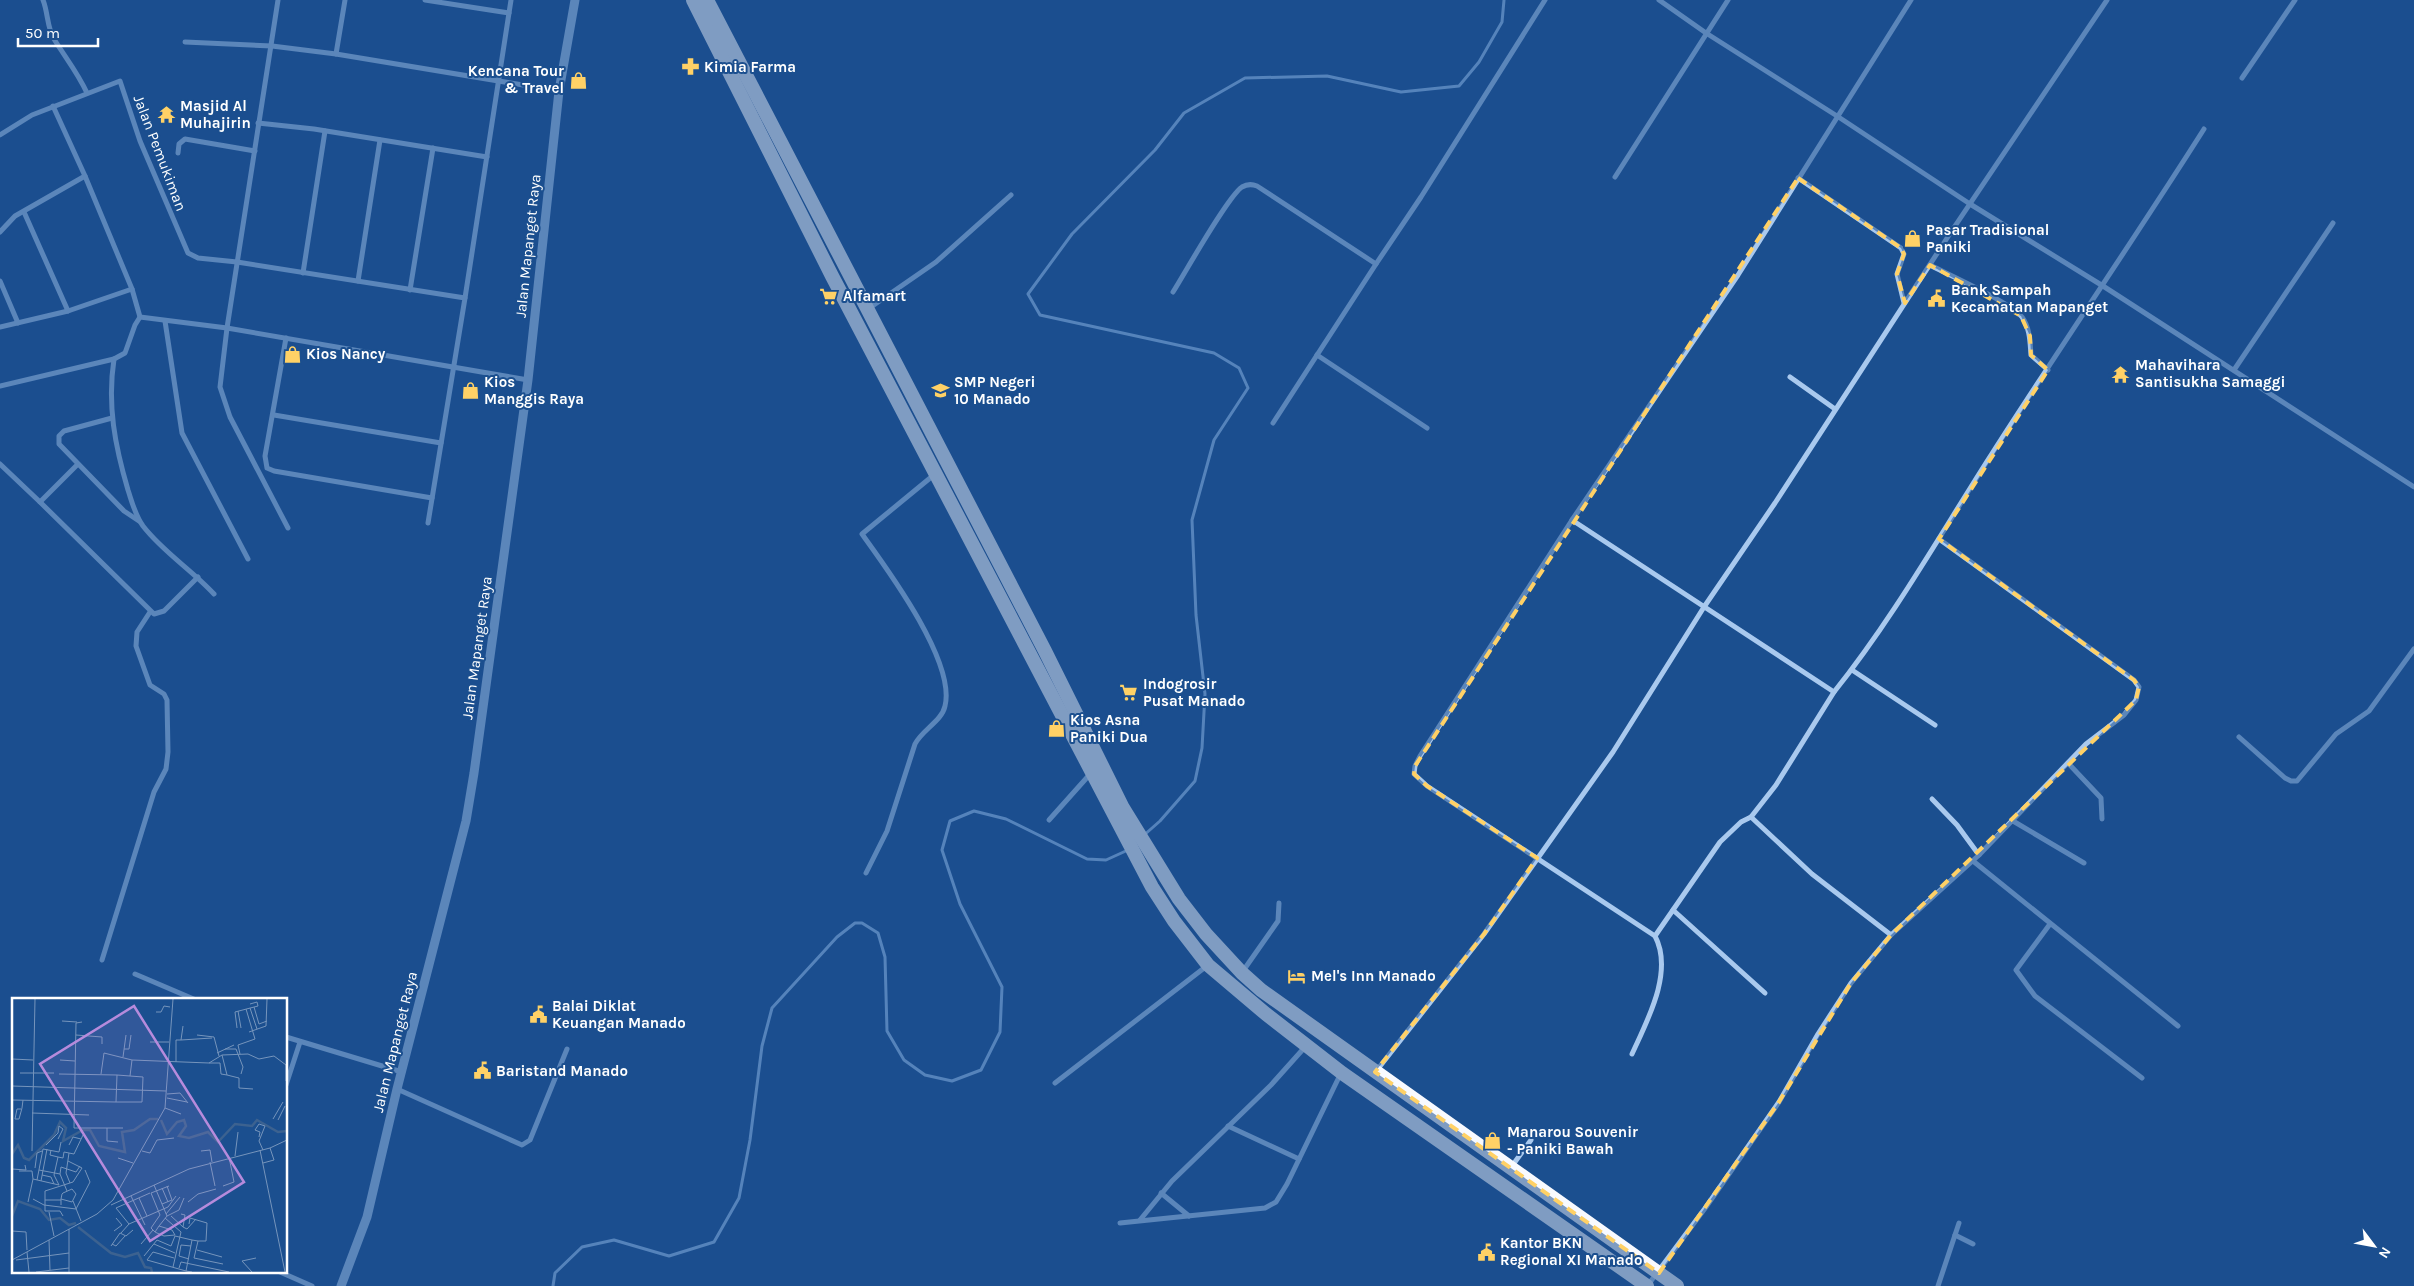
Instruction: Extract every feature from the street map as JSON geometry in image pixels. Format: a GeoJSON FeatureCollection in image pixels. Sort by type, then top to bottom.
{"type":"FeatureCollection","features":[{"type":"Feature","properties":{"kind":"highway"},"geometry":{"type":"LineString","coordinates":[[693,0],[766,147],[935,474],[1092,772],[1128,829],[1168,878],[1179,899],[1206,934],[1242,973],[1375,1072],[1677,1286]]}},
{"type":"Feature","properties":{"kind":"highway"},"geometry":{"type":"LineString","coordinates":[[707,0],[1045,651],[1128,829],[1152,887],[1174,921],[1208,965],[1306,1046],[1647,1286]]}},
{"type":"Feature","properties":{"kind":"highway"},"geometry":{"type":"LineString","coordinates":[[1031,657],[1045,651]]}},
{"type":"Feature","properties":{"kind":"street"},"geometry":{"type":"LineString","coordinates":[[43,0],[53,38],[65,55],[70,67],[80,78],[87,93]]}},
{"type":"Feature","properties":{"kind":"street"},"geometry":{"type":"LineString","coordinates":[[278,0],[226,328],[220,387],[223,401],[288,528]]}},
{"type":"Feature","properties":{"kind":"street"},"geometry":{"type":"LineString","coordinates":[[336,54],[345,0]]}},
{"type":"Feature","properties":{"kind":"street"},"geometry":{"type":"LineString","coordinates":[[425,0],[509,13]]}},
{"type":"Feature","properties":{"kind":"street"},"geometry":{"type":"LineString","coordinates":[[428,523],[511,0]]}},
{"type":"Feature","properties":{"kind":"street","name":"Jalan Mapanget Raya"},"geometry":{"type":"LineString","coordinates":[[341,1286],[367,1217],[397,1089],[466,821],[528,380],[559,91],[575,0]]}},
{"type":"Feature","properties":{"kind":"street"},"geometry":{"type":"LineString","coordinates":[[1273,423],[1376,264],[1422,197],[1545,0]]}},
{"type":"Feature","properties":{"kind":"street"},"geometry":{"type":"LineString","coordinates":[[1659,0],[1706,33],[1837,116],[1970,204],[2103,286],[2414,487]]}},
{"type":"Feature","properties":{"kind":"street"},"geometry":{"type":"LineString","coordinates":[[1615,177],[1728,0]]}},
{"type":"Feature","properties":{"kind":"street"},"geometry":{"type":"LineString","coordinates":[[1656,936],[1427,786],[1414,774],[1415,766],[1572,520],[1738,275],[1912,0]]}},
{"type":"Feature","properties":{"kind":"street"},"geometry":{"type":"LineString","coordinates":[[1375,1072],[1484,934],[1613,752],[1704,607],[1775,504],[1904,303],[2107,0]]}},
{"type":"Feature","properties":{"kind":"street"},"geometry":{"type":"LineString","coordinates":[[2242,78],[2295,0]]}},
{"type":"Feature","properties":{"kind":"street"},"geometry":{"type":"LineString","coordinates":[[185,42],[272,46],[336,54],[559,91]]}},
{"type":"Feature","properties":{"kind":"street","name":"Jalan Pemukiman"},"geometry":{"type":"LineString","coordinates":[[1,133],[32,115],[53,106],[118,82],[121,83],[140,141],[185,249],[198,258],[237,262],[465,298]]}},
{"type":"Feature","properties":{"kind":"street"},"geometry":{"type":"LineString","coordinates":[[53,106],[85,176],[132,289],[140,317]]}},
{"type":"Feature","properties":{"kind":"street"},"geometry":{"type":"LineString","coordinates":[[258,123],[325,131],[486,157]]}},
{"type":"Feature","properties":{"kind":"street"},"geometry":{"type":"LineString","coordinates":[[1632,1054],[1659,986],[1661,961],[1656,936],[1720,842],[1741,822],[1751,817],[1776,785],[1834,692],[1852,670],[1940,540],[1992,453],[2204,129]]}},
{"type":"Feature","properties":{"kind":"street"},"geometry":{"type":"LineString","coordinates":[[303,273],[325,131]]}},
{"type":"Feature","properties":{"kind":"street"},"geometry":{"type":"LineString","coordinates":[[178,153],[179,144],[185,139],[255,151]]}},
{"type":"Feature","properties":{"kind":"street"},"geometry":{"type":"LineString","coordinates":[[358,282],[380,140]]}},
{"type":"Feature","properties":{"kind":"street"},"geometry":{"type":"LineString","coordinates":[[410,290],[433,148]]}},
{"type":"Feature","properties":{"kind":"street"},"geometry":{"type":"LineString","coordinates":[[0,232],[10,220],[85,176]]}},
{"type":"Feature","properties":{"kind":"street"},"geometry":{"type":"LineString","coordinates":[[1798,178],[1901,248],[1904,254],[1897,274],[1904,303]]}},
{"type":"Feature","properties":{"kind":"street"},"geometry":{"type":"LineString","coordinates":[[1173,292],[1229,203],[1241,187],[1250,184],[1257,186],[1376,264]]}},
{"type":"Feature","properties":{"kind":"street"},"geometry":{"type":"LineString","coordinates":[[867,309],[936,262],[1011,195]]}},
{"type":"Feature","properties":{"kind":"street"},"geometry":{"type":"LineString","coordinates":[[24,212],[68,310]]}},
{"type":"Feature","properties":{"kind":"street"},"geometry":{"type":"LineString","coordinates":[[2234,370],[2333,223]]}},
{"type":"Feature","properties":{"kind":"street"},"geometry":{"type":"LineString","coordinates":[[1930,265],[2018,313],[2024,320],[2030,336],[2031,355],[2048,370]]}},
{"type":"Feature","properties":{"kind":"street"},"geometry":{"type":"LineString","coordinates":[[0,282],[18,323]]}},
{"type":"Feature","properties":{"kind":"street"},"geometry":{"type":"LineString","coordinates":[[0,327],[68,310],[132,289]]}},
{"type":"Feature","properties":{"kind":"street"},"geometry":{"type":"LineString","coordinates":[[140,317],[226,328],[528,380]]}},
{"type":"Feature","properties":{"kind":"street"},"geometry":{"type":"LineString","coordinates":[[0,386],[114,359],[126,353],[135,324],[140,317]]}},
{"type":"Feature","properties":{"kind":"street"},"geometry":{"type":"LineString","coordinates":[[165,321],[182,434],[248,559]]}},
{"type":"Feature","properties":{"kind":"street"},"geometry":{"type":"LineString","coordinates":[[286,338],[274,415],[265,456],[266,466],[270,470],[432,498]]}},
{"type":"Feature","properties":{"kind":"street"},"geometry":{"type":"LineString","coordinates":[[1317,355],[1427,428]]}},
{"type":"Feature","properties":{"kind":"street"},"geometry":{"type":"LineString","coordinates":[[114,359],[111,379],[112,418],[124,476],[140,521],[160,546],[198,577],[214,594]]}},
{"type":"Feature","properties":{"kind":"street"},"geometry":{"type":"LineString","coordinates":[[1790,377],[1835,409]]}},
{"type":"Feature","properties":{"kind":"street"},"geometry":{"type":"LineString","coordinates":[[274,415],[441,443]]}},
{"type":"Feature","properties":{"kind":"street"},"geometry":{"type":"LineString","coordinates":[[112,418],[60,433],[59,444],[77,465],[130,516],[140,521]]}},
{"type":"Feature","properties":{"kind":"street"},"geometry":{"type":"LineString","coordinates":[[0,464],[150,612],[161,614],[198,577]]}},
{"type":"Feature","properties":{"kind":"street"},"geometry":{"type":"LineString","coordinates":[[40,502],[77,465]]}},
{"type":"Feature","properties":{"kind":"street"},"geometry":{"type":"LineString","coordinates":[[866,873],[888,831],[915,744],[923,732],[941,716],[945,708],[947,692],[941,668],[906,594],[862,534],[935,474]]}},
{"type":"Feature","properties":{"kind":"street"},"geometry":{"type":"LineString","coordinates":[[1572,520],[1834,692]]}},
{"type":"Feature","properties":{"kind":"street"},"geometry":{"type":"LineString","coordinates":[[1647,1286],[1659,1273],[1779,1102],[1818,1034],[1852,983],[1891,935],[1973,861],[2086,744],[2124,715],[2136,700],[2139,687],[2134,680],[1940,540]]}},
{"type":"Feature","properties":{"kind":"street"},"geometry":{"type":"LineString","coordinates":[[102,960],[154,792],[168,760],[166,700],[164,694],[150,685],[136,646],[137,632],[150,612]]}},
{"type":"Feature","properties":{"kind":"street"},"geometry":{"type":"LineString","coordinates":[[2238,737],[2285,778],[2292,782],[2297,780],[2336,734],[2369,711],[2414,649]]}},
{"type":"Feature","properties":{"kind":"street"},"geometry":{"type":"LineString","coordinates":[[1852,670],[1936,725]]}},
{"type":"Feature","properties":{"kind":"street"},"geometry":{"type":"LineString","coordinates":[[2068,763],[2101,798],[2102,818]]}},
{"type":"Feature","properties":{"kind":"street"},"geometry":{"type":"LineString","coordinates":[[1049,820],[1092,772]]}},
{"type":"Feature","properties":{"kind":"street"},"geometry":{"type":"LineString","coordinates":[[1932,799],[1957,826],[1978,855]]}},
{"type":"Feature","properties":{"kind":"street"},"geometry":{"type":"LineString","coordinates":[[1751,817],[1812,874],[1891,935]]}},
{"type":"Feature","properties":{"kind":"street"},"geometry":{"type":"LineString","coordinates":[[2013,821],[2084,863]]}},
{"type":"Feature","properties":{"kind":"street"},"geometry":{"type":"LineString","coordinates":[[1973,861],[2178,1026]]}},
{"type":"Feature","properties":{"kind":"street"},"geometry":{"type":"LineString","coordinates":[[1242,973],[1278,921],[1279,903]]}},
{"type":"Feature","properties":{"kind":"street"},"geometry":{"type":"LineString","coordinates":[[1673,910],[1765,993]]}},
{"type":"Feature","properties":{"kind":"street"},"geometry":{"type":"LineString","coordinates":[[2050,924],[2016,970],[2035,996],[2142,1078]]}},
{"type":"Feature","properties":{"kind":"street"},"geometry":{"type":"LineString","coordinates":[[1055,1084],[1208,965]]}},
{"type":"Feature","properties":{"kind":"street"},"geometry":{"type":"LineString","coordinates":[[135,974],[191,998]]}},
{"type":"Feature","properties":{"kind":"street"},"geometry":{"type":"LineString","coordinates":[[288,1038],[402,1072]]}},
{"type":"Feature","properties":{"kind":"street"},"geometry":{"type":"LineString","coordinates":[[288,1079],[300,1042]]}},
{"type":"Feature","properties":{"kind":"street"},"geometry":{"type":"LineString","coordinates":[[1140,1220],[1161,1193],[1271,1086],[1306,1046]]}},
{"type":"Feature","properties":{"kind":"street"},"geometry":{"type":"LineString","coordinates":[[397,1089],[522,1146],[530,1140],[567,1049]]}},
{"type":"Feature","properties":{"kind":"street"},"geometry":{"type":"LineString","coordinates":[[1120,1223],[1265,1208],[1276,1202],[1342,1073]]}},
{"type":"Feature","properties":{"kind":"street"},"geometry":{"type":"LineString","coordinates":[[1228,1126],[1299,1159]]}},
{"type":"Feature","properties":{"kind":"street"},"geometry":{"type":"LineString","coordinates":[[1511,1168],[1531,1140]]}},
{"type":"Feature","properties":{"kind":"street"},"geometry":{"type":"LineString","coordinates":[[1161,1193],[1189,1216]]}},
{"type":"Feature","properties":{"kind":"street"},"geometry":{"type":"LineString","coordinates":[[1938,1286],[1959,1222]]}},
{"type":"Feature","properties":{"kind":"street"},"geometry":{"type":"LineString","coordinates":[[1955,1235],[1973,1244]]}},
{"type":"Feature","properties":{"kind":"street"},"geometry":{"type":"LineString","coordinates":[[285,1274],[312,1286]]}},
{"type":"Feature","properties":{"kind":"highlighted area"},"geometry":{"type":"Polygon","coordinates":[[[1798,178],[1901,248],[1904,254],[1897,274],[1905,303],[1930,265],[2021,316],[2030,336],[2031,355],[2048,370],[1939,539],[2134,680],[2139,687],[2136,700],[1891,935],[1851,983],[1779,1102],[1659,1273],[1375,1072],[1484,934],[1537,858],[1427,786],[1414,774],[1415,766],[1798,178]]]}},
{"type":"Feature","properties":{"kind":"waterway"},"geometry":{"type":"LineString","coordinates":[[1143,836],[1160,821],[1195,781],[1202,748],[1205,694],[1196,615],[1192,520],[1214,440],[1248,388],[1239,368],[1214,353],[1040,315],[1028,294],[1072,234],[1155,150],[1184,113],[1245,78],[1327,76],[1401,92],[1459,86],[1479,62],[1502,22],[1504,0]]}},
{"type":"Feature","properties":{"kind":"waterway"},"geometry":{"type":"LineString","coordinates":[[553,1286],[555,1273],[582,1247],[614,1240],[669,1256],[714,1242],[739,1198],[750,1140],[762,1046],[772,1008],[837,937],[855,923],[862,923],[878,933],[885,957],[887,1031],[904,1060],[925,1075],[952,1081],[981,1070],[1000,1032],[1002,987],[960,904],[942,850],[950,821],[974,811],[1006,819],[1087,859],[1106,860],[1128,850]]}},
{"type":"Feature","properties":{"kind":"place","name":"Kimia Farma"},"geometry":{"type":"Point","coordinates":[690,67]}},
{"type":"Feature","properties":{"kind":"place","name":"Kencana Tour & Travel"},"geometry":{"type":"Point","coordinates":[578,80]}},
{"type":"Feature","properties":{"kind":"place","name":"Masjid Al Muhajirin"},"geometry":{"type":"Point","coordinates":[166,115]}},
{"type":"Feature","properties":{"kind":"place","name":"Pasar Tradisional Paniki"},"geometry":{"type":"Point","coordinates":[1912,239]}},
{"type":"Feature","properties":{"kind":"place","name":"Alfamart"},"geometry":{"type":"Point","coordinates":[829,296]}},
{"type":"Feature","properties":{"kind":"place","name":"Bank Sampah Kecamatan Mapanget"},"geometry":{"type":"Point","coordinates":[1937,299]}},
{"type":"Feature","properties":{"kind":"place","name":"Kios Nancy"},"geometry":{"type":"Point","coordinates":[292,354]}},
{"type":"Feature","properties":{"kind":"place","name":"Mahavihara Santisukha Samaggi"},"geometry":{"type":"Point","coordinates":[2121,374]}},
{"type":"Feature","properties":{"kind":"place","name":"Kios Manggis Raya"},"geometry":{"type":"Point","coordinates":[470,391]}},
{"type":"Feature","properties":{"kind":"place","name":"SMP Negeri 10 Manado"},"geometry":{"type":"Point","coordinates":[940,391]}},
{"type":"Feature","properties":{"kind":"place","name":"Indogrosir Pusat Manado"},"geometry":{"type":"Point","coordinates":[1129,693]}},
{"type":"Feature","properties":{"kind":"place","name":"Kios Asna Paniki Dua"},"geometry":{"type":"Point","coordinates":[1056,729]}},
{"type":"Feature","properties":{"kind":"place","name":"Mel's Inn Manado"},"geometry":{"type":"Point","coordinates":[1297,976]}},
{"type":"Feature","properties":{"kind":"place","name":"Balai Diklat Keuangan Manado"},"geometry":{"type":"Point","coordinates":[538,1015]}},
{"type":"Feature","properties":{"kind":"place","name":"Baristand Manado"},"geometry":{"type":"Point","coordinates":[482,1071]}},
{"type":"Feature","properties":{"kind":"place","name":"Manarou Souvenir - Paniki Bawah"},"geometry":{"type":"Point","coordinates":[1493,1141]}},
{"type":"Feature","properties":{"kind":"place","name":"Kantor BKN Regional XI Manado"},"geometry":{"type":"Point","coordinates":[1486,1252]}}]}
